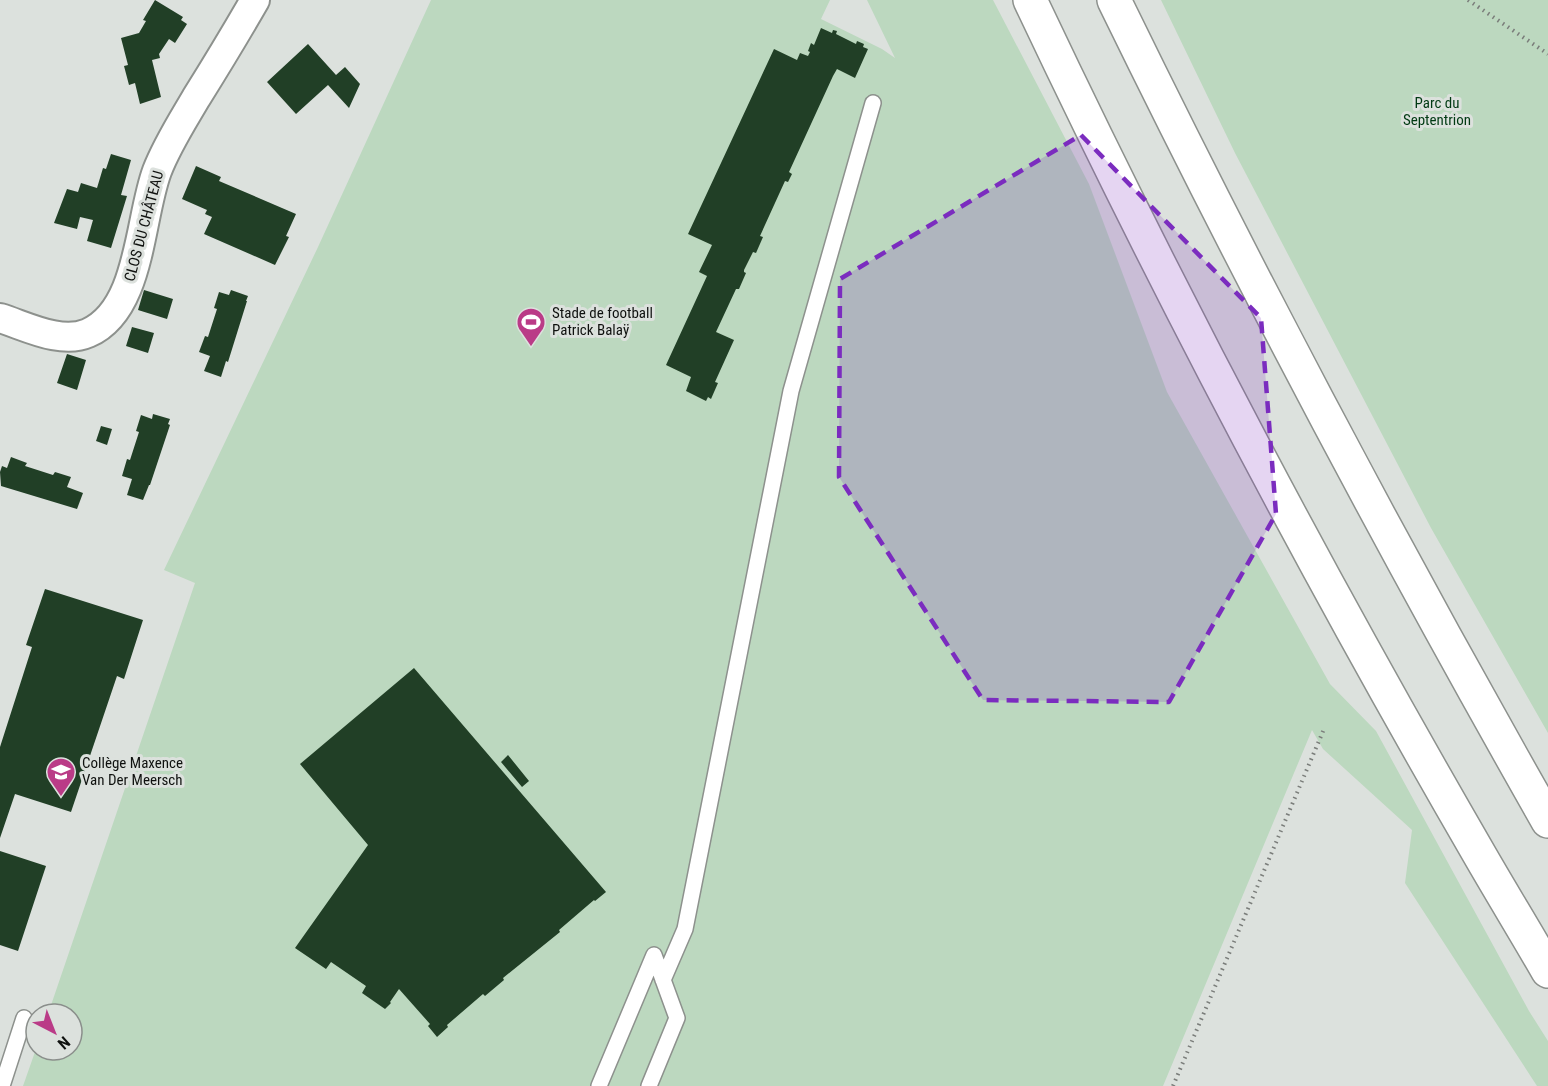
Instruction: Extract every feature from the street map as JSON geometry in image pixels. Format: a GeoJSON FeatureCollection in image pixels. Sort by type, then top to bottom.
{"type":"FeatureCollection","features":[{"type":"Feature","properties":{"kind":"highway"},"geometry":{"type":"LineString","coordinates":[[1030,0],[1183,311],[1303,536],[1426,761],[1548,971]]}},
{"type":"Feature","properties":{"kind":"highway"},"geometry":{"type":"LineString","coordinates":[[1114,0],[1183,142],[1312,394],[1395,548],[1548,821]]}},
{"type":"Feature","properties":{"kind":"street","name":"CLOS DU CHÂTEAU"},"geometry":{"type":"LineString","coordinates":[[0,318],[66,337],[88,333],[109,318],[126,293],[147,206],[164,154],[255,0]]}},
{"type":"Feature","properties":{"kind":"lane"},"geometry":{"type":"LineString","coordinates":[[663,980],[684,929],[791,391],[873,102]]}},
{"type":"Feature","properties":{"kind":"lane"},"geometry":{"type":"LineString","coordinates":[[598,1086],[654,955],[677,1018],[649,1086]]}},
{"type":"Feature","properties":{"kind":"lane"},"geometry":{"type":"LineString","coordinates":[[2,1086],[24,1018]]}},
{"type":"Feature","properties":{"kind":"path"},"geometry":{"type":"LineString","coordinates":[[1468,0],[1548,54]]}},
{"type":"Feature","properties":{"kind":"path"},"geometry":{"type":"LineString","coordinates":[[1173,1086],[1324,729]]}},
{"type":"Feature","properties":{"kind":"highlighted area"},"geometry":{"type":"Polygon","coordinates":[[[1081,135],[1261,318],[1276,514],[1169,702],[983,700],[839,477],[840,279],[1081,135]]]}},
{"type":"Feature","properties":{"kind":"green space"},"geometry":{"type":"Polygon","coordinates":[[[431,0],[830,0],[821,19],[882,49],[895,58],[867,0],[993,0],[1089,184],[1167,392],[1330,684],[1376,731],[1529,1011],[1548,1041],[1548,1086],[1537,1086],[1405,883],[1412,830],[1323,749],[1312,730],[1163,1086],[23,1086],[31,1062],[84,1062],[84,1002],[52,1002],[195,583],[164,570],[318,247],[431,0]]]}},
{"type":"Feature","properties":{"kind":"green space","name":"Parc du Septentrion"},"geometry":{"type":"Polygon","coordinates":[[[1161,0],[1548,0],[1548,733],[1431,528],[1235,153],[1161,0]]]}},
{"type":"Feature","properties":{"kind":"building"},"geometry":{"type":"Polygon","coordinates":[[[155,0],[183,17],[181,20],[187,24],[175,43],[169,39],[159,54],[160,58],[152,60],[161,97],[140,104],[135,83],[129,85],[124,66],[128,65],[121,38],[139,33],[146,21],[143,20],[155,0]]]}},
{"type":"Feature","properties":{"kind":"building"},"geometry":{"type":"Polygon","coordinates":[[[821,28],[832,33],[833,30],[837,31],[836,34],[856,44],[857,41],[864,44],[863,47],[868,49],[855,78],[837,69],[833,76],[789,172],[792,174],[788,182],[785,181],[760,236],[763,237],[756,253],[753,252],[744,270],[746,273],[739,289],[736,289],[716,332],[734,340],[715,382],[718,383],[711,399],[708,397],[706,401],[686,391],[691,377],[666,365],[707,276],[699,272],[712,245],[688,234],[774,49],[797,60],[800,53],[808,56],[811,43],[814,45],[821,28]]]}},
{"type":"Feature","properties":{"kind":"building"},"geometry":{"type":"Polygon","coordinates":[[[308,44],[336,75],[345,67],[360,84],[349,108],[328,85],[296,114],[267,82],[308,44]]]}},
{"type":"Feature","properties":{"kind":"building"},"geometry":{"type":"Polygon","coordinates":[[[111,154],[131,160],[121,195],[127,196],[111,248],[87,241],[93,220],[80,217],[77,229],[54,223],[67,189],[78,192],[81,183],[97,188],[103,168],[106,169],[111,154]]]}},
{"type":"Feature","properties":{"kind":"building"},"geometry":{"type":"Polygon","coordinates":[[[196,166],[221,177],[219,181],[296,214],[286,236],[289,237],[275,265],[204,234],[212,217],[205,214],[207,210],[182,199],[196,166]]]}},
{"type":"Feature","properties":{"kind":"building"},"geometry":{"type":"Polygon","coordinates":[[[144,290],[173,299],[167,319],[138,310],[144,290]]]}},
{"type":"Feature","properties":{"kind":"building"},"geometry":{"type":"Polygon","coordinates":[[[231,290],[248,296],[228,362],[226,361],[221,377],[204,371],[210,356],[199,352],[205,336],[208,337],[217,309],[214,308],[219,292],[229,295],[231,290]]]}},
{"type":"Feature","properties":{"kind":"building"},"geometry":{"type":"Polygon","coordinates":[[[132,327],[154,333],[148,353],[126,346],[132,327]]]}},
{"type":"Feature","properties":{"kind":"building"},"geometry":{"type":"Polygon","coordinates":[[[67,354],[86,360],[77,390],[57,383],[67,354]]]}},
{"type":"Feature","properties":{"kind":"building"},"geometry":{"type":"Polygon","coordinates":[[[153,414],[170,419],[168,424],[170,425],[143,500],[127,495],[132,479],[122,476],[139,432],[136,431],[141,415],[152,419],[153,414]]]}},
{"type":"Feature","properties":{"kind":"building"},"geometry":{"type":"Polygon","coordinates":[[[101,426],[112,429],[107,445],[96,441],[101,426]]]}},
{"type":"Feature","properties":{"kind":"building"},"geometry":{"type":"Polygon","coordinates":[[[11,457],[27,463],[25,466],[53,475],[55,472],[71,477],[67,487],[83,493],[77,509],[1,486],[2,466],[7,468],[11,457]]]}},
{"type":"Feature","properties":{"kind":"building"},"geometry":{"type":"Polygon","coordinates":[[[45,589],[143,620],[124,679],[117,676],[71,812],[15,794],[0,838],[0,747],[32,647],[26,645],[45,589]]]}},
{"type":"Feature","properties":{"kind":"building"},"geometry":{"type":"Polygon","coordinates":[[[414,668],[606,892],[503,978],[504,980],[485,996],[483,994],[447,1025],[448,1027],[437,1037],[428,1026],[430,1024],[399,989],[385,1009],[362,993],[366,986],[331,962],[326,969],[295,948],[368,845],[300,764],[414,668]]]}},
{"type":"Feature","properties":{"kind":"building"},"geometry":{"type":"Polygon","coordinates":[[[508,755],[529,781],[522,787],[501,762],[508,755]]]}},
{"type":"Feature","properties":{"kind":"building"},"geometry":{"type":"Polygon","coordinates":[[[0,851],[46,866],[18,951],[0,945],[0,851]]]}},
{"type":"Feature","properties":{"kind":"place","name":"Stade de football Patrick Balaÿ"},"geometry":{"type":"Point","coordinates":[531,348]}},
{"type":"Feature","properties":{"kind":"place","name":"Collège Maxence Van Der Meersch"},"geometry":{"type":"Point","coordinates":[61,798]}}]}
